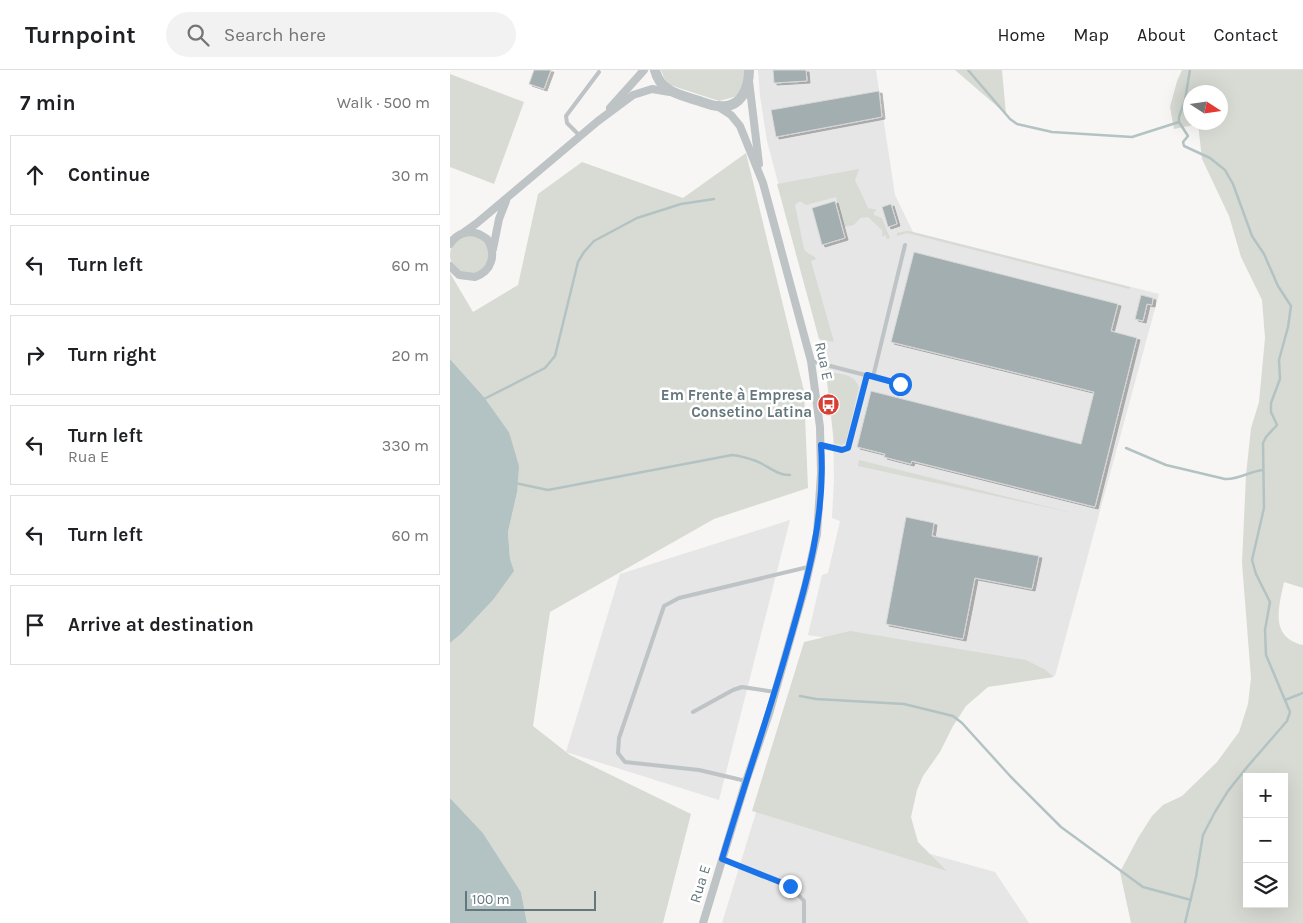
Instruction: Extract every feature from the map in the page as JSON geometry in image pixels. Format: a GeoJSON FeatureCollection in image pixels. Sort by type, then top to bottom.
{"type":"FeatureCollection","features":[{"type":"Feature","properties":{"kind":"street"},"geometry":{"type":"LineString","coordinates":[[598,121],[644,70]]}},
{"type":"Feature","properties":{"kind":"street"},"geometry":{"type":"LineString","coordinates":[[655,70],[661,83],[670,92]]}},
{"type":"Feature","properties":{"kind":"street"},"geometry":{"type":"LineString","coordinates":[[450,244],[454,239],[471,229],[598,121],[632,95],[652,89],[670,92],[717,106],[728,106],[737,101],[745,92],[749,81],[749,70]]}},
{"type":"Feature","properties":{"kind":"street","name":"Rua E"},"geometry":{"type":"LineString","coordinates":[[749,81],[763,183]]}},
{"type":"Feature","properties":{"kind":"street","name":"Rua E"},"geometry":{"type":"LineString","coordinates":[[703,923],[775,692],[811,566],[820,506],[821,445],[818,406],[811,361],[763,183],[740,126],[731,115],[717,106]]}},
{"type":"Feature","properties":{"kind":"street"},"geometry":{"type":"LineString","coordinates":[[450,266],[459,275],[475,277],[488,269],[493,254],[493,242],[498,219],[508,197]]}},
{"type":"Feature","properties":{"kind":"street"},"geometry":{"type":"LineString","coordinates":[[463,233],[473,232],[483,236],[490,244],[493,254]]}},
{"type":"Feature","properties":{"kind":"lane"},"geometry":{"type":"LineString","coordinates":[[580,136],[567,123],[566,116],[599,72]]}},
{"type":"Feature","properties":{"kind":"lane"},"geometry":{"type":"LineString","coordinates":[[873,377],[905,245]]}},
{"type":"Feature","properties":{"kind":"lane"},"geometry":{"type":"LineString","coordinates":[[811,361],[900,384]]}},
{"type":"Feature","properties":{"kind":"lane"},"geometry":{"type":"LineString","coordinates":[[821,445],[842,450],[848,448],[867,375]]}},
{"type":"Feature","properties":{"kind":"lane"},"geometry":{"type":"LineString","coordinates":[[746,782],[699,770],[625,762],[618,753],[619,738],[664,606],[679,598],[811,566]]}},
{"type":"Feature","properties":{"kind":"lane"},"geometry":{"type":"LineString","coordinates":[[693,712],[732,690],[742,687],[775,692]]}},
{"type":"Feature","properties":{"kind":"lane"},"geometry":{"type":"LineString","coordinates":[[722,859],[790,886],[804,901],[804,923]]}},
{"type":"Feature","properties":{"kind":"shaded area"},"geometry":{"type":"Polygon","coordinates":[[[661,70],[744,70],[745,79],[742,90],[734,97],[719,101],[670,85],[664,78],[661,70]]]}},
{"type":"Feature","properties":{"kind":"shaded area"},"geometry":{"type":"Polygon","coordinates":[[[758,70],[876,70],[895,195],[913,232],[1159,294],[1055,676],[808,635],[822,575],[828,573],[840,521],[832,518],[834,480],[833,422],[822,348],[767,141],[758,70]]]}},
{"type":"Feature","properties":{"kind":"shaded area"},"geometry":{"type":"Polygon","coordinates":[[[955,70],[1002,70],[1006,114],[955,70]]]}},
{"type":"Feature","properties":{"kind":"shaded area"},"geometry":{"type":"Polygon","coordinates":[[[1182,70],[1303,70],[1303,588],[1284,582],[1279,620],[1285,635],[1292,641],[1303,645],[1303,923],[1131,923],[1120,872],[1152,816],[1163,805],[1182,796],[1217,762],[1239,732],[1248,704],[1251,678],[1242,563],[1246,475],[1251,428],[1259,402],[1265,338],[1262,300],[1241,257],[1229,216],[1202,159],[1199,130],[1228,130],[1228,85],[1183,85],[1183,127],[1174,129],[1170,107],[1182,70]]]}},
{"type":"Feature","properties":{"kind":"shaded area"},"geometry":{"type":"Polygon","coordinates":[[[450,74],[524,102],[494,184],[450,167],[450,74]]]}},
{"type":"Feature","properties":{"kind":"shaded area"},"geometry":{"type":"Polygon","coordinates":[[[746,153],[804,391],[808,488],[714,519],[550,612],[533,726],[570,755],[691,814],[663,923],[527,923],[521,892],[483,833],[450,798],[450,643],[493,600],[502,586],[510,559],[508,532],[517,493],[509,432],[484,397],[450,359],[450,273],[473,312],[518,285],[538,194],[582,162],[683,198],[746,153]]]}},
{"type":"Feature","properties":{"kind":"shaded area"},"geometry":{"type":"Polygon","coordinates":[[[859,169],[855,180],[868,208],[877,210],[874,212],[874,215],[882,218],[890,238],[887,239],[885,235],[882,237],[882,230],[868,217],[860,218],[854,225],[844,227],[836,197],[806,205],[800,201],[795,205],[804,249],[816,259],[811,261],[834,342],[819,339],[777,184],[859,169]]]}},
{"type":"Feature","properties":{"kind":"shaded area"},"geometry":{"type":"Polygon","coordinates":[[[909,231],[1130,287],[1129,289],[907,233],[897,236],[897,233],[909,231]]]}},
{"type":"Feature","properties":{"kind":"shaded area"},"geometry":{"type":"Polygon","coordinates":[[[470,235],[484,241],[490,255],[484,269],[470,275],[456,269],[450,255],[456,241],[470,235]]]}},
{"type":"Feature","properties":{"kind":"shaded area"},"geometry":{"type":"Polygon","coordinates":[[[450,359],[484,397],[509,432],[519,466],[517,493],[508,532],[510,559],[514,571],[493,600],[450,643],[450,359]]]}},
{"type":"Feature","properties":{"kind":"shaded area"},"geometry":{"type":"Polygon","coordinates":[[[826,372],[850,377],[857,382],[859,387],[846,442],[842,445],[834,443],[826,372]]]}},
{"type":"Feature","properties":{"kind":"shaded area"},"geometry":{"type":"Polygon","coordinates":[[[859,460],[1073,513],[858,466],[859,460]]]}},
{"type":"Feature","properties":{"kind":"shaded area"},"geometry":{"type":"Polygon","coordinates":[[[790,520],[719,800],[566,752],[620,574],[790,520]]]}},
{"type":"Feature","properties":{"kind":"shaded area"},"geometry":{"type":"Polygon","coordinates":[[[850,631],[1026,660],[1044,669],[1054,677],[988,687],[966,706],[940,752],[923,776],[917,790],[911,817],[918,842],[947,871],[752,811],[804,642],[850,631]]]}},
{"type":"Feature","properties":{"kind":"shaded area"},"geometry":{"type":"Polygon","coordinates":[[[450,798],[483,833],[521,892],[527,923],[450,923],[450,798]]]}},
{"type":"Feature","properties":{"kind":"shaded area"},"geometry":{"type":"Polygon","coordinates":[[[758,806],[995,872],[1029,923],[722,923],[758,806]]]}},
{"type":"Feature","properties":{"kind":"building"},"geometry":{"type":"Polygon","coordinates":[[[534,70],[551,70],[544,89],[529,84],[534,70]]]}},
{"type":"Feature","properties":{"kind":"building"},"geometry":{"type":"Polygon","coordinates":[[[773,70],[806,70],[807,81],[774,83],[773,70]]]}},
{"type":"Feature","properties":{"kind":"building"},"geometry":{"type":"Polygon","coordinates":[[[879,91],[882,117],[776,137],[771,110],[879,91]]]}},
{"type":"Feature","properties":{"kind":"building"},"geometry":{"type":"Polygon","coordinates":[[[835,201],[845,238],[822,245],[812,208],[835,201]]]}},
{"type":"Feature","properties":{"kind":"building"},"geometry":{"type":"Polygon","coordinates":[[[891,204],[897,224],[888,227],[882,207],[891,204]]]}},
{"type":"Feature","properties":{"kind":"building"},"geometry":{"type":"Polygon","coordinates":[[[914,252],[1118,304],[1111,331],[1137,338],[1095,507],[912,461],[911,464],[884,457],[885,454],[857,447],[871,391],[1081,444],[1094,392],[891,342],[914,252]]]}},
{"type":"Feature","properties":{"kind":"building"},"geometry":{"type":"Polygon","coordinates":[[[1141,295],[1153,298],[1152,305],[1147,304],[1143,321],[1135,319],[1141,295]]]}},
{"type":"Feature","properties":{"kind":"building"},"geometry":{"type":"Polygon","coordinates":[[[906,517],[934,523],[932,536],[1039,556],[1032,589],[975,578],[963,639],[886,624],[906,517]]]}},
{"type":"Feature","properties":{"kind":"waterway"},"geometry":{"type":"LineString","coordinates":[[968,70],[1010,119],[1017,124],[1052,132],[1132,137],[1179,122]]}},
{"type":"Feature","properties":{"kind":"waterway"},"geometry":{"type":"LineString","coordinates":[[1185,923],[1196,877],[1203,835],[1228,791],[1287,721],[1290,712],[1266,655],[1265,630],[1270,602],[1256,574],[1252,560],[1264,508],[1263,443],[1277,425],[1271,412],[1271,403],[1280,379],[1279,360],[1288,327],[1291,306],[1278,286],[1264,254],[1252,236],[1233,184],[1225,170],[1210,158],[1184,146],[1183,142],[1188,136],[1179,122],[1179,117],[1185,100],[1190,70]]}},
{"type":"Feature","properties":{"kind":"waterway"},"geometry":{"type":"LineString","coordinates":[[484,399],[545,368],[555,356],[578,262],[594,241],[637,218],[681,204],[714,199]]}},
{"type":"Feature","properties":{"kind":"waterway"},"geometry":{"type":"LineString","coordinates":[[1126,448],[1166,465],[1225,479],[1263,470]]}},
{"type":"Feature","properties":{"kind":"waterway"},"geometry":{"type":"LineString","coordinates":[[515,483],[548,490],[732,455],[753,460],[777,472],[790,475]]}},
{"type":"Feature","properties":{"kind":"waterway"},"geometry":{"type":"LineString","coordinates":[[1285,700],[1303,693]]}},
{"type":"Feature","properties":{"kind":"waterway"},"geometry":{"type":"LineString","coordinates":[[800,696],[816,699],[904,704],[953,716],[962,723],[1011,777],[1061,827],[1143,887],[1191,900]]}},
{"type":"Feature","properties":{"kind":"place","name":"Em Frente à Empresa Consetino Latina"},"geometry":{"type":"Point","coordinates":[828,404]}},
{"type":"Feature","properties":{"kind":"route"},"geometry":{"type":"LineString","coordinates":[[790,886],[722,859],[769,714],[811,566],[817,534],[821,445],[844,450],[850,445],[867,375],[900,384]]}}]}
